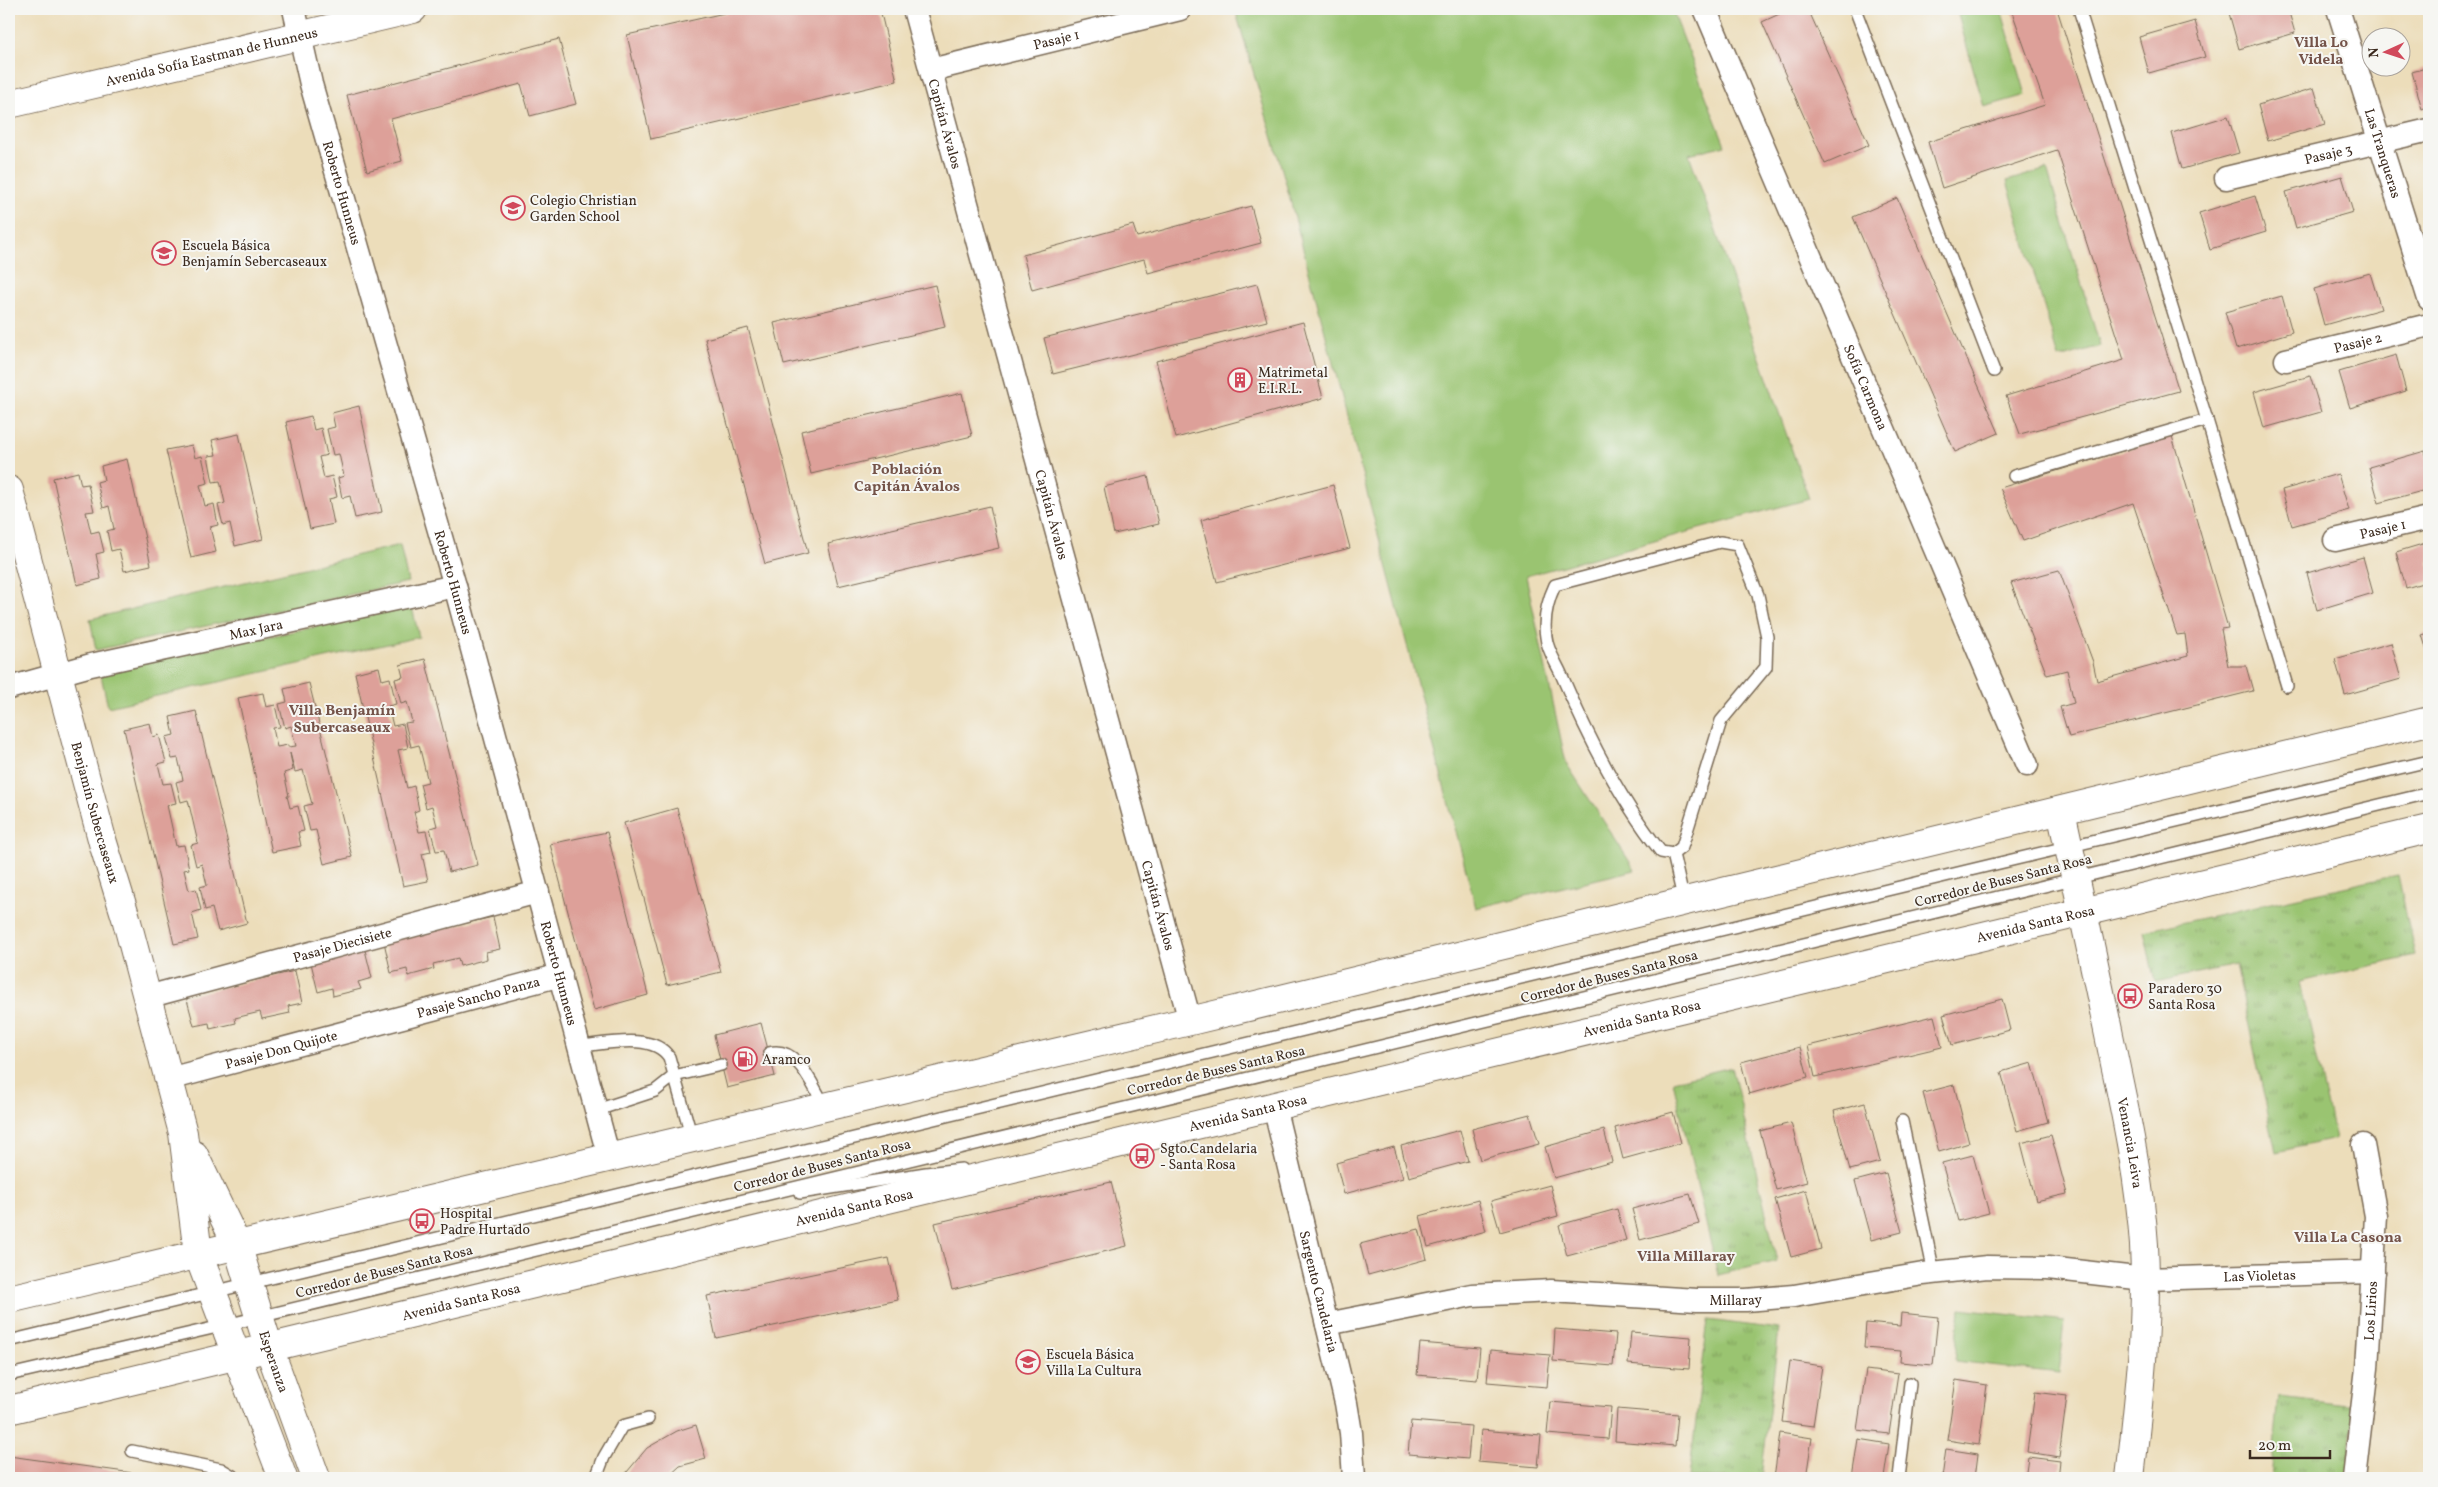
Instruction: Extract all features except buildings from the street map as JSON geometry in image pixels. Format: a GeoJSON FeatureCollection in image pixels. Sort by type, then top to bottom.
{"type":"FeatureCollection","features":[{"type":"Feature","properties":{"kind":"main road","name":"Avenida Sofía Eastman de Hunneus"},"geometry":{"type":"LineString","coordinates":[[9,104],[413,9]]}},
{"type":"Feature","properties":{"kind":"main road","name":"Benjamín Subercaseaux"},"geometry":{"type":"LineString","coordinates":[[9,490],[183,1133],[198,1254]]}},
{"type":"Feature","properties":{"kind":"main road"},"geometry":{"type":"LineString","coordinates":[[9,1299],[1190,1021],[2429,721]]}},
{"type":"Feature","properties":{"kind":"main road","name":"Venancia Leiva"},"geometry":{"type":"LineString","coordinates":[[2061,811],[2132,1143],[2140,1202],[2146,1331],[2130,1478]]}},
{"type":"Feature","properties":{"kind":"main road","name":"Avenida Santa Rosa"},"geometry":{"type":"LineString","coordinates":[[9,1410],[2429,829]]}},
{"type":"Feature","properties":{"kind":"main road","name":"Benjamín Subercaseaux"},"geometry":{"type":"LineString","coordinates":[[183,1133],[237,1245]]}},
{"type":"Feature","properties":{"kind":"main road","name":"Esperanza"},"geometry":{"type":"LineString","coordinates":[[237,1245],[268,1348],[316,1478]]}},
{"type":"Feature","properties":{"kind":"main road"},"geometry":{"type":"LineString","coordinates":[[198,1254],[238,1356],[282,1478]]}},
{"type":"Feature","properties":{"kind":"street","name":"Roberto Hunneus"},"geometry":{"type":"LineString","coordinates":[[294,9],[311,84],[455,586],[610,1158]]}},
{"type":"Feature","properties":{"kind":"street","name":"Capitán Ávalos"},"geometry":{"type":"LineString","coordinates":[[914,9],[1190,1021]]}},
{"type":"Feature","properties":{"kind":"street","name":"Pasaje 1"},"geometry":{"type":"LineString","coordinates":[[931,70],[1180,9]]}},
{"type":"Feature","properties":{"kind":"street","name":"Sofía Carmona"},"geometry":{"type":"LineString","coordinates":[[1705,9],[2027,766]]}},
{"type":"Feature","properties":{"kind":"street","name":"Las Tranqueras"},"geometry":{"type":"LineString","coordinates":[[2338,9],[2429,298]]}},
{"type":"Feature","properties":{"kind":"street","name":"Pasaje 3"},"geometry":{"type":"LineString","coordinates":[[2226,178],[2429,130]]}},
{"type":"Feature","properties":{"kind":"street","name":"Pasaje 2"},"geometry":{"type":"LineString","coordinates":[[2286,360],[2429,325]]}},
{"type":"Feature","properties":{"kind":"street","name":"Pasaje 1"},"geometry":{"type":"LineString","coordinates":[[2335,540],[2429,518]]}},
{"type":"Feature","properties":{"kind":"street","name":"Max Jara"},"geometry":{"type":"LineString","coordinates":[[9,688],[91,665],[455,586]]}},
{"type":"Feature","properties":{"kind":"street","name":"Pasaje Diecisiete"},"geometry":{"type":"LineString","coordinates":[[147,997],[538,892]]}},
{"type":"Feature","properties":{"kind":"street","name":"Pasaje Sancho Panza"},"geometry":{"type":"LineString","coordinates":[[395,1019],[561,975]]}},
{"type":"Feature","properties":{"kind":"street","name":"Pasaje Don Quijote"},"geometry":{"type":"LineString","coordinates":[[169,1079],[395,1019]]}},
{"type":"Feature","properties":{"kind":"street","name":"Sargento Candelaria"},"geometry":{"type":"LineString","coordinates":[[1274,1106],[1346,1402],[1351,1433],[1354,1478]]}},
{"type":"Feature","properties":{"kind":"street","name":"Los Lirios"},"geometry":{"type":"LineString","coordinates":[[2354,1478],[2368,1368],[2376,1216],[2362,1145]]}},
{"type":"Feature","properties":{"kind":"street","name":"Millaray"},"geometry":{"type":"LineString","coordinates":[[1327,1324],[1472,1295],[1551,1291],[1697,1300],[1746,1300],[1794,1296],[1934,1272],[2018,1267],[2085,1271],[2145,1279]]}},
{"type":"Feature","properties":{"kind":"street","name":"Las Violetas"},"geometry":{"type":"LineString","coordinates":[[2145,1279],[2373,1272]]}},
{"type":"Feature","properties":{"kind":"lane"},"geometry":{"type":"LineString","coordinates":[[1856,9],[1994,371]]}},
{"type":"Feature","properties":{"kind":"lane"},"geometry":{"type":"LineString","coordinates":[[2078,9],[2207,420],[2287,686]]}},
{"type":"Feature","properties":{"kind":"lane"},"geometry":{"type":"LineString","coordinates":[[2014,476],[2207,420]]}},
{"type":"Feature","properties":{"kind":"lane"},"geometry":{"type":"LineString","coordinates":[[1720,542],[1738,545],[1758,595],[1767,636],[1766,667],[1720,721],[1682,847],[1673,854],[1661,852],[1638,824],[1580,718],[1546,639],[1545,616],[1549,598],[1555,585],[1720,542]]}},
{"type":"Feature","properties":{"kind":"lane","name":"Corredor de Buses Santa Rosa"},"geometry":{"type":"LineString","coordinates":[[9,1341],[2068,846],[2429,762]]}},
{"type":"Feature","properties":{"kind":"lane","name":"Corredor de Buses Santa Rosa"},"geometry":{"type":"LineString","coordinates":[[9,1375],[226,1325],[2429,793]]}},
{"type":"Feature","properties":{"kind":"lane"},"geometry":{"type":"LineString","coordinates":[[1673,854],[1684,902]]}},
{"type":"Feature","properties":{"kind":"lane"},"geometry":{"type":"LineString","coordinates":[[580,1046],[639,1042],[653,1043],[665,1051],[692,1138]]}},
{"type":"Feature","properties":{"kind":"lane"},"geometry":{"type":"LineString","coordinates":[[769,1053],[785,1053],[796,1060],[825,1106]]}},
{"type":"Feature","properties":{"kind":"lane"},"geometry":{"type":"LineString","coordinates":[[597,1110],[655,1091],[674,1076],[721,1065]]}},
{"type":"Feature","properties":{"kind":"lane"},"geometry":{"type":"LineString","coordinates":[[1902,1121],[1934,1272]]}},
{"type":"Feature","properties":{"kind":"lane"},"geometry":{"type":"LineString","coordinates":[[736,1202],[926,1173],[1021,1167]]}},
{"type":"Feature","properties":{"kind":"lane"},"geometry":{"type":"LineString","coordinates":[[1899,1478],[1910,1383]]}},
{"type":"Feature","properties":{"kind":"lane"},"geometry":{"type":"LineString","coordinates":[[596,1478],[604,1457],[622,1426],[648,1419]]}},
{"type":"Feature","properties":{"kind":"lane"},"geometry":{"type":"LineString","coordinates":[[132,1451],[221,1468],[236,1478]]}},
{"type":"Feature","properties":{"kind":"green space"},"geometry":{"type":"Polygon","coordinates":[[[1235,9],[1672,9],[1725,145],[1689,154],[1809,499],[1526,576],[1566,763],[1635,870],[1476,908],[1285,180],[1235,9]]]}},
{"type":"Feature","properties":{"kind":"green space"},"geometry":{"type":"Polygon","coordinates":[[[1980,9],[2001,9],[2026,95],[1984,107],[1958,15],[1980,9]]]}},
{"type":"Feature","properties":{"kind":"green space"},"geometry":{"type":"Polygon","coordinates":[[[2047,169],[2100,346],[2059,358],[2007,181],[2047,169]]]}},
{"type":"Feature","properties":{"kind":"green space"},"geometry":{"type":"Polygon","coordinates":[[[400,545],[408,582],[96,650],[90,619],[400,545]]]}},
{"type":"Feature","properties":{"kind":"green space"},"geometry":{"type":"Polygon","coordinates":[[[412,607],[419,637],[108,707],[100,671],[412,607]]]}},
{"type":"Feature","properties":{"kind":"green space"},"geometry":{"type":"Polygon","coordinates":[[[2398,875],[2415,956],[2300,982],[2335,1139],[2276,1152],[2236,965],[2155,982],[2144,931],[2398,875]]]}},
{"type":"Feature","properties":{"kind":"green space"},"geometry":{"type":"Polygon","coordinates":[[[1732,1067],[1777,1261],[1718,1275],[1673,1081],[1732,1067]]]}},
{"type":"Feature","properties":{"kind":"green space"},"geometry":{"type":"Polygon","coordinates":[[[1960,1309],[2065,1321],[2059,1373],[1955,1361],[1960,1309]]]}},
{"type":"Feature","properties":{"kind":"green space"},"geometry":{"type":"Polygon","coordinates":[[[1708,1320],[1779,1329],[1761,1478],[1689,1478],[1708,1320]]]}},
{"type":"Feature","properties":{"kind":"green space"},"geometry":{"type":"Polygon","coordinates":[[[2279,1397],[2355,1406],[2347,1478],[2271,1478],[2279,1397]]]}},
{"type":"Feature","properties":{"kind":"place","name":"Colegio Christian Garden School"},"geometry":{"type":"Point","coordinates":[513,208]}},
{"type":"Feature","properties":{"kind":"place","name":"Escuela Básica Benjamín Sebercaseaux"},"geometry":{"type":"Point","coordinates":[164,253]}},
{"type":"Feature","properties":{"kind":"place","name":"Matrimetal E.I.R.L."},"geometry":{"type":"Point","coordinates":[1240,380]}},
{"type":"Feature","properties":{"kind":"place","name":"Paradero 30 Santa Rosa"},"geometry":{"type":"Point","coordinates":[2130,996]}},
{"type":"Feature","properties":{"kind":"place","name":"Aramco"},"geometry":{"type":"Point","coordinates":[745,1059]}},
{"type":"Feature","properties":{"kind":"place","name":"Sgto.Candelaria - Santa Rosa"},"geometry":{"type":"Point","coordinates":[1142,1156]}},
{"type":"Feature","properties":{"kind":"place","name":"Hospital Padre Hurtado"},"geometry":{"type":"Point","coordinates":[422,1221]}},
{"type":"Feature","properties":{"kind":"place","name":"Escuela Básica Villa La Cultura"},"geometry":{"type":"Point","coordinates":[1028,1362]}},
{"type":"Feature","properties":{"kind":"district","name":"Villa Lo Videla"},"geometry":{"type":"Point","coordinates":[2321,50]}},
{"type":"Feature","properties":{"kind":"district","name":"Población Capitán Ávalos"},"geometry":{"type":"Point","coordinates":[907,478]}},
{"type":"Feature","properties":{"kind":"district","name":"Villa Benjamín Subercaseaux"},"geometry":{"type":"Point","coordinates":[342,718]}},
{"type":"Feature","properties":{"kind":"district","name":"Villa La Casona"},"geometry":{"type":"Point","coordinates":[2348,1237]}},
{"type":"Feature","properties":{"kind":"district","name":"Villa Millaray"},"geometry":{"type":"Point","coordinates":[1686,1256]}}]}
